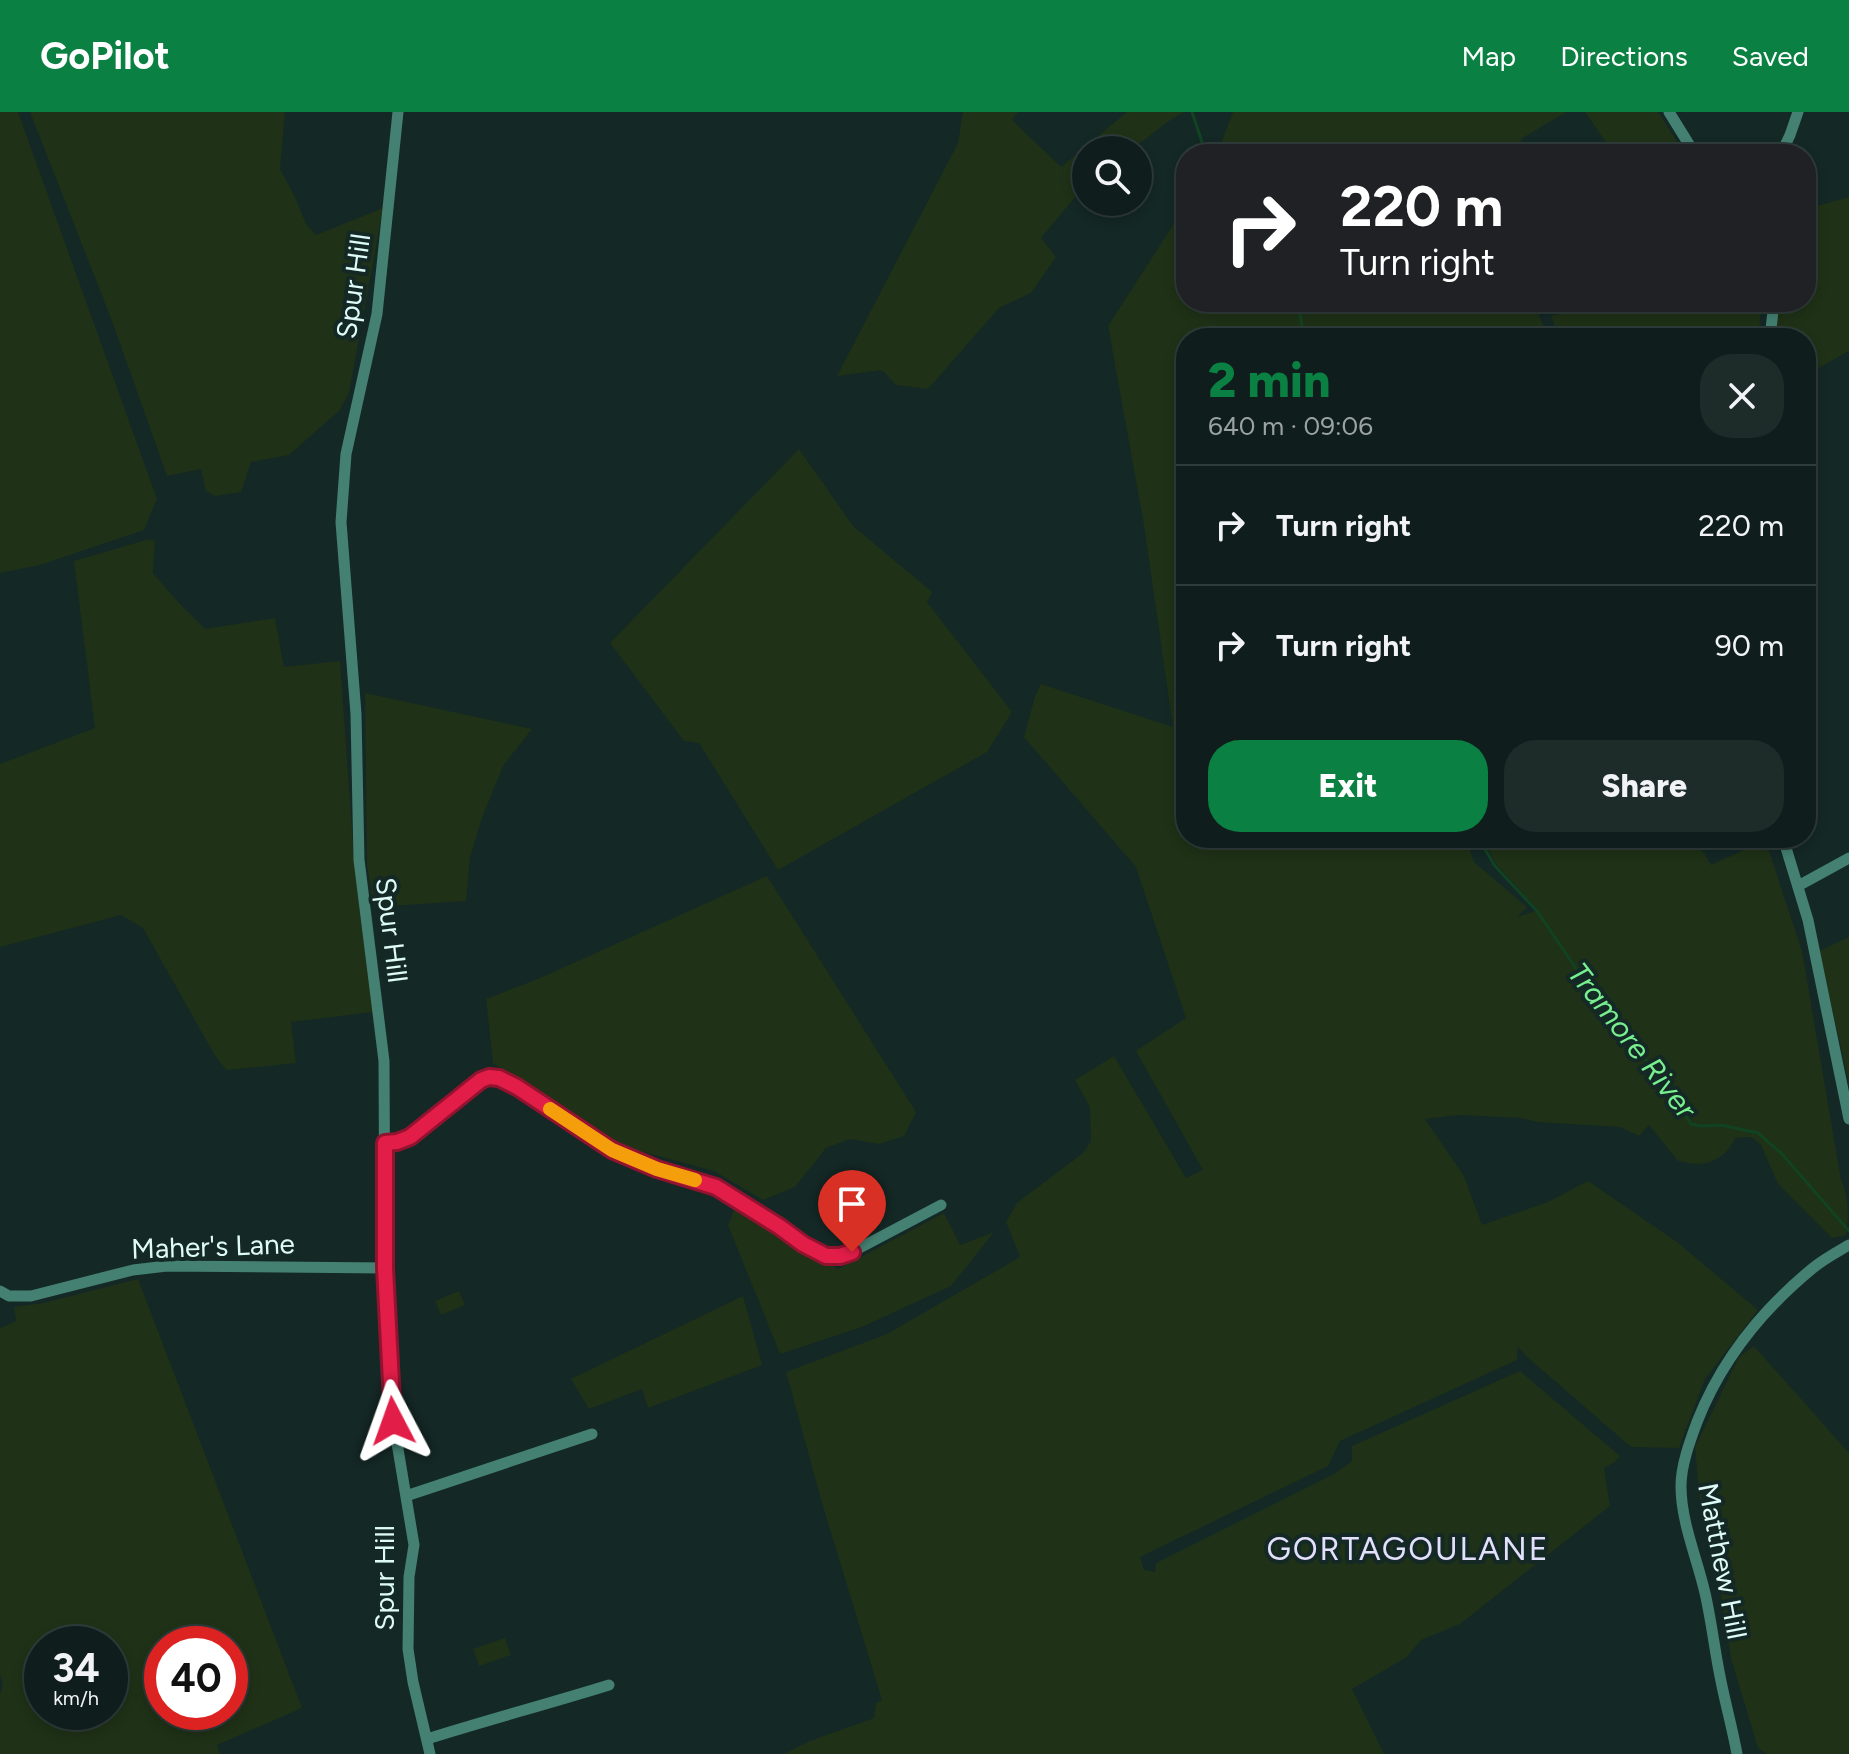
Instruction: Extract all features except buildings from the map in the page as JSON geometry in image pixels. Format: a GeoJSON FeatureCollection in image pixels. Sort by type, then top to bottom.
{"type":"FeatureCollection","features":[{"type":"Feature","properties":{"kind":"street","name":"Spur Hill"},"geometry":{"type":"LineString","coordinates":[[398,112],[377,314],[346,454],[341,522],[356,714],[359,860],[384,1061],[385,1268],[392,1413],[414,1545],[409,1577],[408,1649],[430,1754]]}},
{"type":"Feature","properties":{"kind":"street"},"geometry":{"type":"LineString","coordinates":[[1669,112],[1689,144]]}},
{"type":"Feature","properties":{"kind":"street"},"geometry":{"type":"LineString","coordinates":[[1786,144],[1798,112]]}},
{"type":"Feature","properties":{"kind":"street"},"geometry":{"type":"LineString","coordinates":[[1786,848],[1808,920],[1849,1119]]}},
{"type":"Feature","properties":{"kind":"street"},"geometry":{"type":"LineString","coordinates":[[1798,886],[1849,858]]}},
{"type":"Feature","properties":{"kind":"street"},"geometry":{"type":"LineString","coordinates":[[385,1143],[410,1137],[481,1080],[499,1078],[612,1150],[657,1169],[716,1187],[826,1256],[852,1252],[941,1205]]}},
{"type":"Feature","properties":{"kind":"street","name":"Matthew Hill"},"geometry":{"type":"LineString","coordinates":[[1737,1754],[1705,1592],[1682,1502],[1681,1484],[1686,1458],[1710,1393],[1740,1343],[1791,1288],[1815,1267],[1849,1245]]}},
{"type":"Feature","properties":{"kind":"street","name":"Maher's Lane"},"geometry":{"type":"LineString","coordinates":[[0,1291],[9,1296],[31,1296],[133,1270],[167,1266],[385,1268]]}},
{"type":"Feature","properties":{"kind":"street"},"geometry":{"type":"LineString","coordinates":[[406,1496],[592,1434]]}},
{"type":"Feature","properties":{"kind":"street"},"geometry":{"type":"LineString","coordinates":[[427,1739],[609,1685]]}},
{"type":"Feature","properties":{"kind":"green space"},"geometry":{"type":"Polygon","coordinates":[[[0,112],[18,112],[157,499],[144,530],[40,565],[0,573],[0,112]]]}},
{"type":"Feature","properties":{"kind":"green space"},"geometry":{"type":"Polygon","coordinates":[[[30,112],[285,112],[280,169],[306,224],[316,235],[383,208],[349,393],[339,411],[289,455],[251,462],[241,492],[215,496],[206,491],[201,469],[167,476],[112,321],[30,112]]]}},
{"type":"Feature","properties":{"kind":"green space"},"geometry":{"type":"Polygon","coordinates":[[[963,112],[1018,112],[1012,120],[1061,167],[1072,158],[1072,201],[1041,238],[1056,257],[1031,293],[999,308],[928,389],[896,385],[882,370],[837,376],[958,143],[963,112]]]}},
{"type":"Feature","properties":{"kind":"green space"},"geometry":{"type":"Polygon","coordinates":[[[1127,112],[1184,112],[1149,136],[1098,136],[1127,112]]]}},
{"type":"Feature","properties":{"kind":"green space"},"geometry":{"type":"Polygon","coordinates":[[[1233,112],[1566,112],[1521,139],[1522,144],[1221,144],[1233,112]]]}},
{"type":"Feature","properties":{"kind":"green space"},"geometry":{"type":"Polygon","coordinates":[[[1585,112],[1658,112],[1679,144],[1607,144],[1585,112]]]}},
{"type":"Feature","properties":{"kind":"green space"},"geometry":{"type":"Polygon","coordinates":[[[1849,197],[1849,351],[1816,369],[1816,328],[1771,328],[1771,312],[1816,312],[1816,206],[1849,197]]]}},
{"type":"Feature","properties":{"kind":"green space"},"geometry":{"type":"Polygon","coordinates":[[[1176,221],[1176,312],[1538,312],[1544,328],[1176,328],[1176,848],[1469,848],[1474,862],[1527,907],[1517,917],[1538,910],[1496,864],[1487,848],[1701,848],[1711,865],[1748,848],[1769,851],[1802,951],[1847,1200],[1846,1235],[1832,1238],[1778,1184],[1761,1145],[1751,1137],[1735,1138],[1721,1156],[1696,1164],[1678,1161],[1649,1125],[1639,1136],[1620,1127],[1538,1122],[1521,1118],[1459,1115],[1425,1119],[1464,1176],[1482,1225],[1548,1202],[1588,1181],[1677,1242],[1758,1310],[1705,1379],[1679,1448],[1631,1447],[1518,1347],[1517,1360],[1340,1441],[1328,1466],[1140,1557],[1144,1570],[1155,1572],[1156,1563],[1334,1474],[1352,1461],[1352,1446],[1520,1371],[1620,1456],[1604,1468],[1610,1506],[1460,1624],[1421,1640],[1407,1657],[1352,1689],[1384,1754],[784,1754],[810,1741],[874,1718],[876,1703],[882,1700],[786,1372],[887,1334],[1020,1257],[1006,1222],[1017,1203],[1083,1153],[1091,1141],[1090,1107],[1075,1080],[1114,1056],[1186,1178],[1203,1170],[1136,1051],[1186,1018],[1136,867],[1024,737],[1041,684],[1173,727],[1144,525],[1108,326],[1176,221]]]}},
{"type":"Feature","properties":{"kind":"green space"},"geometry":{"type":"Polygon","coordinates":[[[1566,312],[1760,312],[1760,328],[1555,328],[1551,316],[1566,312]]]}},
{"type":"Feature","properties":{"kind":"green space"},"geometry":{"type":"Polygon","coordinates":[[[799,449],[853,526],[932,592],[927,602],[1012,712],[987,752],[778,870],[699,743],[684,741],[610,643],[799,449]]]}},
{"type":"Feature","properties":{"kind":"green space"},"geometry":{"type":"Polygon","coordinates":[[[149,539],[155,541],[153,573],[205,629],[275,618],[284,667],[340,661],[355,871],[373,1012],[291,1022],[296,1063],[226,1070],[143,928],[121,915],[0,947],[0,764],[95,728],[74,561],[149,539]]]}},
{"type":"Feature","properties":{"kind":"green space"},"geometry":{"type":"Polygon","coordinates":[[[365,693],[532,729],[503,766],[482,818],[470,857],[466,901],[374,907],[367,865],[365,693]]]}},
{"type":"Feature","properties":{"kind":"green space"},"geometry":{"type":"Polygon","coordinates":[[[767,876],[916,1112],[904,1136],[879,1144],[850,1139],[826,1148],[795,1187],[763,1200],[714,1171],[617,1145],[493,1063],[486,999],[540,978],[767,876]]]}},
{"type":"Feature","properties":{"kind":"green space"},"geometry":{"type":"Polygon","coordinates":[[[1849,937],[1849,1083],[1819,951],[1849,937]]]}},
{"type":"Feature","properties":{"kind":"green space"},"geometry":{"type":"Polygon","coordinates":[[[736,1205],[838,1269],[944,1213],[960,1245],[994,1232],[951,1286],[862,1327],[780,1354],[728,1225],[736,1205]]]}},
{"type":"Feature","properties":{"kind":"green space"},"geometry":{"type":"Polygon","coordinates":[[[138,1279],[302,1708],[217,1745],[220,1754],[0,1754],[0,1694],[3,1685],[0,1674],[0,1328],[16,1321],[14,1307],[43,1303],[138,1279]]]}},
{"type":"Feature","properties":{"kind":"green space"},"geometry":{"type":"Polygon","coordinates":[[[459,1291],[465,1305],[441,1315],[435,1301],[459,1291]]]}},
{"type":"Feature","properties":{"kind":"green space"},"geometry":{"type":"Polygon","coordinates":[[[743,1296],[762,1365],[648,1408],[642,1389],[589,1409],[571,1379],[743,1296]]]}},
{"type":"Feature","properties":{"kind":"green space"},"geometry":{"type":"Polygon","coordinates":[[[1754,1346],[1849,1453],[1849,1754],[1767,1754],[1758,1748],[1731,1658],[1714,1554],[1702,1522],[1695,1447],[1739,1357],[1754,1346]]]}},
{"type":"Feature","properties":{"kind":"green space"},"geometry":{"type":"Polygon","coordinates":[[[505,1638],[511,1655],[479,1666],[473,1649],[505,1638]]]}},
{"type":"Feature","properties":{"kind":"waterway","name":"Tramore River"},"geometry":{"type":"LineString","coordinates":[[1192,112],[1203,144]]}},
{"type":"Feature","properties":{"kind":"waterway","name":"Tramore River"},"geometry":{"type":"LineString","coordinates":[[1300,312],[1302,328]]}},
{"type":"Feature","properties":{"kind":"waterway","name":"Tramore River"},"geometry":{"type":"LineString","coordinates":[[1485,848],[1495,866],[1537,911],[1594,995],[1631,1038],[1653,1070],[1676,1094],[1691,1124],[1721,1125],[1758,1133],[1782,1154],[1849,1231]]}},
{"type":"Feature","properties":{"kind":"slow traffic"},"geometry":{"type":"LineString","coordinates":[[550,1109],[612,1150],[657,1169],[695,1180]]}},
{"type":"Feature","properties":{"kind":"district","name":"GORTAGOULANE"},"geometry":{"type":"Point","coordinates":[1408,1549]}},
{"type":"Feature","properties":{"kind":"route"},"geometry":{"type":"LineString","coordinates":[[393,1421],[385,1268],[385,1143],[410,1137],[481,1080],[489,1077],[499,1078],[517,1087],[612,1150],[657,1169],[716,1187],[826,1256],[852,1252]]}}]}
